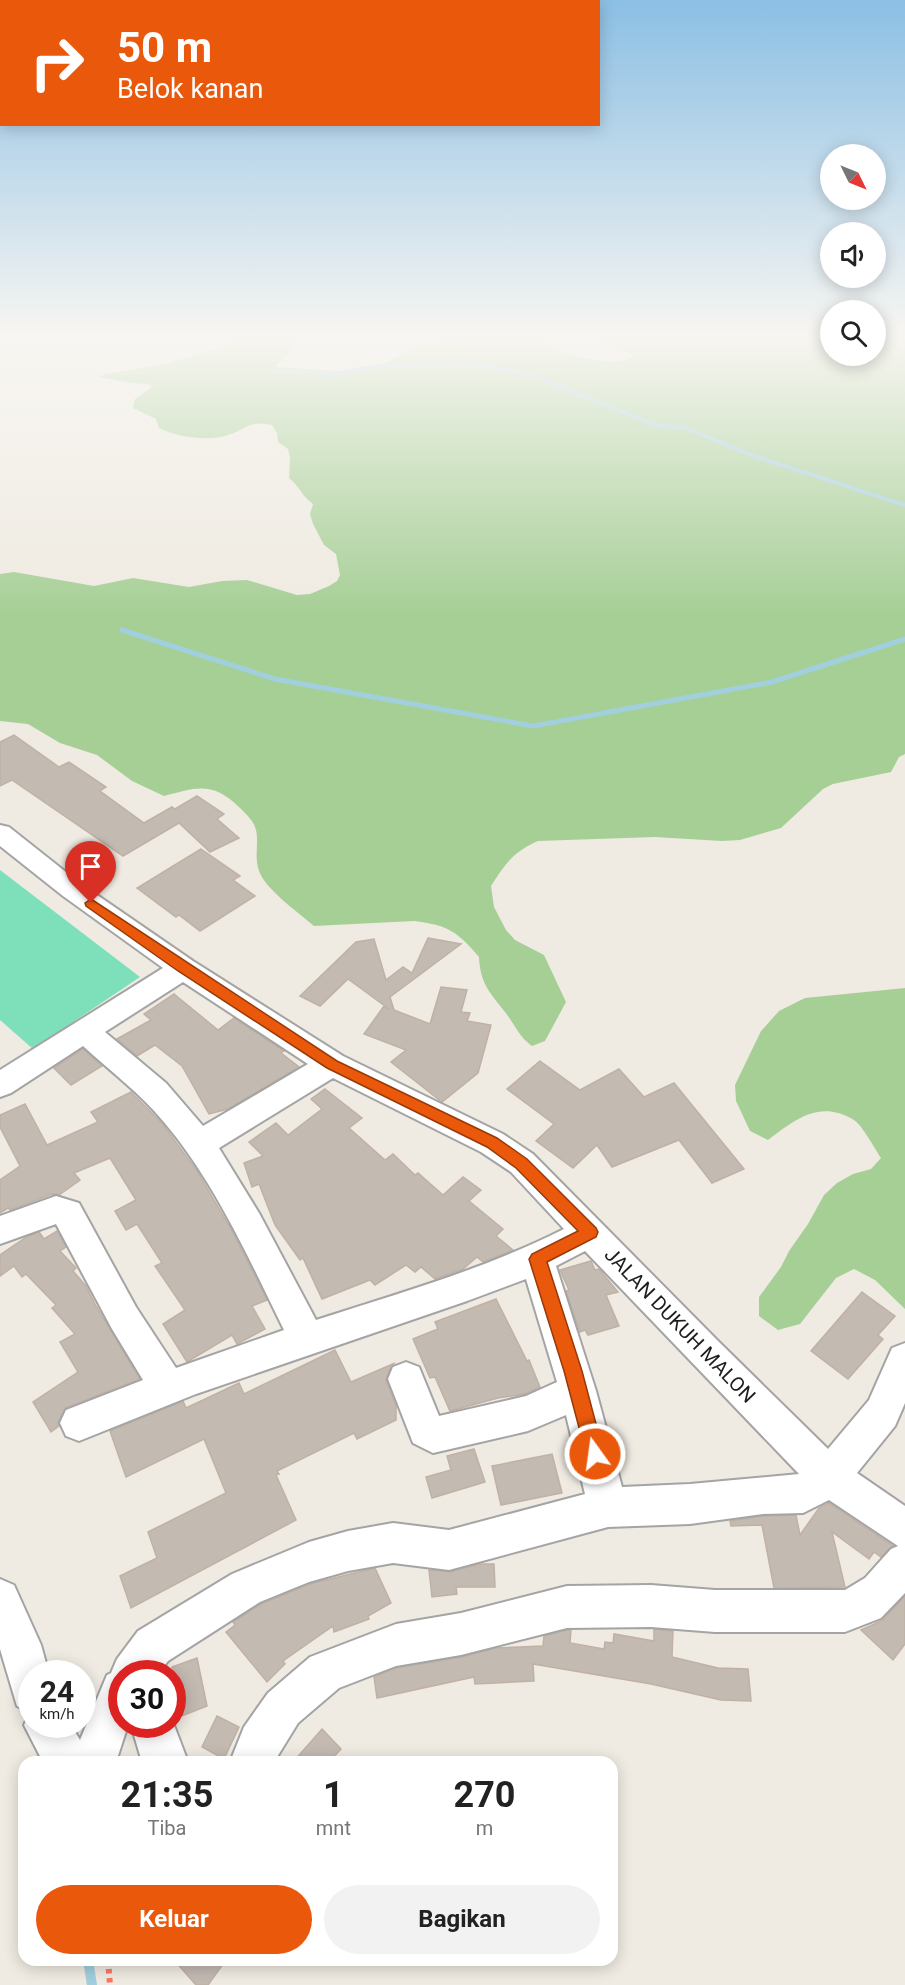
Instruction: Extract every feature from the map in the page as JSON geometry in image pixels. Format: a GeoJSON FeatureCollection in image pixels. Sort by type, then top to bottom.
{"type":"FeatureCollection","features":[{"type":"Feature","properties":{"kind":"street","name":"JALAN DUKUH MALON"},"geometry":{"type":"LineString","coordinates":[[0,833],[72,890],[183,968],[332,1065],[492,1143],[522,1163],[706,1354],[829,1477],[905,1529]]}},
{"type":"Feature","properties":{"kind":"street"},"geometry":{"type":"LineString","coordinates":[[0,1085],[183,968]]}},
{"type":"Feature","properties":{"kind":"street"},"geometry":{"type":"LineString","coordinates":[[84,1031],[167,1105],[199,1144],[262,1251],[306,1339]]}},
{"type":"Feature","properties":{"kind":"street"},"geometry":{"type":"LineString","coordinates":[[199,1144],[332,1065]]}},
{"type":"Feature","properties":{"kind":"street"},"geometry":{"type":"LineString","coordinates":[[0,1230],[56,1210],[67,1213],[124,1318],[168,1388]]}},
{"type":"Feature","properties":{"kind":"street"},"geometry":{"type":"LineString","coordinates":[[79,1422],[306,1339],[467,1286],[537,1259],[590,1232]]}},
{"type":"Feature","properties":{"kind":"street"},"geometry":{"type":"LineString","coordinates":[[537,1259],[578,1391],[608,1508]]}},
{"type":"Feature","properties":{"kind":"street"},"geometry":{"type":"LineString","coordinates":[[152,1660],[246,1588],[309,1562],[348,1551],[393,1543],[449,1550],[608,1508],[690,1504],[763,1495],[803,1494],[829,1477],[882,1413],[905,1360]]}},
{"type":"Feature","properties":{"kind":"street"},"geometry":{"type":"LineString","coordinates":[[406,1379],[426,1430],[433,1435],[528,1413],[578,1391]]}},
{"type":"Feature","properties":{"kind":"street"},"geometry":{"type":"LineString","coordinates":[[255,1756],[260,1743],[283,1708],[325,1672],[396,1645],[461,1634],[567,1607],[651,1606],[715,1611],[845,1611],[866,1603],[905,1563]]}},
{"type":"Feature","properties":{"kind":"street"},"geometry":{"type":"LineString","coordinates":[[0,1599],[20,1645],[24,1660]]}},
{"type":"Feature","properties":{"kind":"street"},"geometry":{"type":"LineString","coordinates":[[96,1756],[108,1721]]}},
{"type":"Feature","properties":{"kind":"street"},"geometry":{"type":"LineString","coordinates":[[54,1738],[64,1756]]}},
{"type":"Feature","properties":{"kind":"street"},"geometry":{"type":"LineString","coordinates":[[156,1738],[162,1756]]}},
{"type":"Feature","properties":{"kind":"path"},"geometry":{"type":"LineString","coordinates":[[108,1966],[110,1985]]}},
{"type":"Feature","properties":{"kind":"green space"},"geometry":{"type":"Polygon","coordinates":[[[159,428],[246,428],[228,435],[211,438],[193,438],[159,428]]]}},
{"type":"Feature","properties":{"kind":"green space"},"geometry":{"type":"Polygon","coordinates":[[[274,428],[905,428],[905,754],[899,757],[891,772],[833,784],[823,789],[781,828],[740,840],[655,837],[538,841],[516,854],[491,886],[494,907],[506,930],[515,940],[544,955],[566,1002],[545,1041],[532,1046],[520,1035],[487,987],[481,974],[479,957],[465,941],[451,931],[436,925],[414,921],[314,926],[268,886],[259,871],[257,835],[254,824],[240,808],[221,793],[204,788],[164,796],[132,781],[97,755],[60,743],[28,724],[0,721],[0,574],[14,572],[94,586],[133,578],[189,587],[222,581],[247,580],[297,595],[310,594],[337,581],[340,575],[336,554],[324,545],[313,524],[310,514],[313,504],[289,478],[288,449],[278,442],[274,428]]]}},
{"type":"Feature","properties":{"kind":"green space"},"geometry":{"type":"Polygon","coordinates":[[[0,870],[140,977],[33,1049],[0,1020],[0,870]]]}},
{"type":"Feature","properties":{"kind":"green space"},"geometry":{"type":"Polygon","coordinates":[[[905,988],[905,1309],[875,1280],[854,1269],[836,1278],[800,1324],[778,1330],[759,1316],[759,1297],[781,1267],[824,1195],[837,1183],[853,1174],[871,1169],[881,1158],[854,1120],[830,1111],[798,1119],[768,1140],[750,1131],[736,1101],[735,1085],[761,1031],[779,1011],[805,998],[905,988]]]}},
{"type":"Feature","properties":{"kind":"building"},"geometry":{"type":"Polygon","coordinates":[[[14,735],[59,767],[69,762],[106,787],[100,791],[144,823],[197,796],[224,814],[217,819],[239,838],[210,852],[179,823],[123,856],[12,780],[0,786],[0,742],[14,735]]]}},
{"type":"Feature","properties":{"kind":"building"},"geometry":{"type":"Polygon","coordinates":[[[201,849],[240,876],[233,880],[255,896],[200,931],[179,915],[176,917],[137,888],[201,849]]]}},
{"type":"Feature","properties":{"kind":"building"},"geometry":{"type":"Polygon","coordinates":[[[428,938],[461,944],[390,997],[394,1010],[430,1024],[441,987],[467,990],[461,1012],[470,1013],[467,1021],[491,1025],[478,1073],[442,1102],[391,1062],[406,1050],[364,1034],[384,1006],[389,1009],[348,979],[320,1006],[300,996],[356,942],[374,939],[386,980],[403,967],[412,973],[428,938]]]}},
{"type":"Feature","properties":{"kind":"building"},"geometry":{"type":"Polygon","coordinates":[[[174,994],[218,1030],[234,1018],[284,1051],[281,1053],[299,1067],[228,1109],[209,1114],[182,1066],[155,1045],[137,1056],[117,1039],[151,1020],[144,1014],[174,994]]]}},
{"type":"Feature","properties":{"kind":"building"},"geometry":{"type":"Polygon","coordinates":[[[83,1049],[102,1066],[71,1085],[54,1068],[83,1049]]]}},
{"type":"Feature","properties":{"kind":"building"},"geometry":{"type":"Polygon","coordinates":[[[540,1061],[580,1090],[619,1069],[644,1097],[674,1083],[744,1169],[712,1183],[679,1140],[612,1167],[597,1145],[573,1168],[536,1141],[554,1124],[507,1089],[540,1061]]]}},
{"type":"Feature","properties":{"kind":"building"},"geometry":{"type":"Polygon","coordinates":[[[325,1089],[362,1118],[349,1128],[385,1160],[393,1154],[415,1175],[418,1173],[443,1195],[463,1177],[481,1190],[469,1201],[503,1229],[496,1236],[513,1250],[483,1262],[477,1257],[463,1269],[435,1279],[421,1267],[415,1272],[406,1265],[375,1285],[370,1280],[322,1299],[303,1258],[300,1260],[275,1225],[259,1184],[252,1187],[244,1163],[263,1156],[249,1142],[276,1123],[288,1135],[322,1109],[311,1099],[325,1089]]]}},
{"type":"Feature","properties":{"kind":"building"},"geometry":{"type":"Polygon","coordinates":[[[131,1092],[161,1122],[197,1171],[231,1229],[267,1300],[252,1306],[265,1329],[237,1344],[232,1335],[187,1362],[163,1324],[185,1310],[155,1266],[162,1263],[137,1224],[126,1230],[115,1211],[136,1200],[110,1158],[74,1173],[80,1180],[59,1195],[52,1194],[10,1210],[8,1208],[0,1213],[0,1180],[20,1166],[0,1127],[0,1115],[25,1104],[47,1145],[98,1122],[91,1112],[131,1092]]]}},
{"type":"Feature","properties":{"kind":"building"},"geometry":{"type":"Polygon","coordinates":[[[57,1231],[66,1247],[60,1251],[76,1268],[73,1271],[86,1286],[140,1379],[65,1408],[58,1422],[59,1426],[51,1432],[33,1402],[78,1372],[60,1342],[75,1334],[52,1308],[56,1305],[26,1274],[22,1277],[14,1266],[0,1276],[0,1255],[28,1236],[39,1232],[44,1239],[57,1231]]]}},
{"type":"Feature","properties":{"kind":"building"},"geometry":{"type":"Polygon","coordinates":[[[591,1261],[595,1270],[599,1269],[618,1292],[606,1295],[619,1326],[588,1335],[585,1330],[580,1332],[566,1291],[569,1290],[560,1270],[591,1261]]]}},
{"type":"Feature","properties":{"kind":"building"},"geometry":{"type":"Polygon","coordinates":[[[862,1292],[895,1316],[878,1335],[883,1339],[848,1379],[811,1351],[862,1292]]]}},
{"type":"Feature","properties":{"kind":"building"},"geometry":{"type":"Polygon","coordinates":[[[496,1299],[527,1361],[529,1360],[540,1387],[525,1394],[498,1398],[450,1411],[435,1377],[430,1378],[413,1339],[438,1329],[435,1322],[496,1299]]]}},
{"type":"Feature","properties":{"kind":"building"},"geometry":{"type":"Polygon","coordinates":[[[335,1350],[351,1382],[395,1363],[391,1366],[386,1380],[396,1406],[396,1420],[357,1439],[354,1433],[277,1471],[279,1474],[276,1475],[296,1520],[131,1608],[120,1576],[157,1558],[148,1532],[226,1493],[204,1439],[126,1477],[110,1431],[183,1401],[186,1408],[239,1383],[244,1394],[335,1350]]]}},
{"type":"Feature","properties":{"kind":"building"},"geometry":{"type":"Polygon","coordinates":[[[474,1449],[485,1482],[432,1498],[426,1477],[451,1470],[447,1456],[474,1449]]]}},
{"type":"Feature","properties":{"kind":"building"},"geometry":{"type":"Polygon","coordinates":[[[552,1454],[562,1493],[501,1505],[492,1466],[552,1454]]]}},
{"type":"Feature","properties":{"kind":"building"},"geometry":{"type":"Polygon","coordinates":[[[829,1503],[893,1546],[881,1557],[874,1552],[869,1559],[832,1532],[845,1587],[774,1588],[762,1525],[731,1526],[730,1521],[763,1516],[796,1515],[800,1535],[819,1508],[829,1503]]]}},
{"type":"Feature","properties":{"kind":"building"},"geometry":{"type":"Polygon","coordinates":[[[480,1564],[494,1564],[495,1587],[456,1587],[457,1594],[432,1597],[429,1570],[450,1572],[480,1564]]]}},
{"type":"Feature","properties":{"kind":"building"},"geometry":{"type":"Polygon","coordinates":[[[375,1568],[391,1603],[368,1616],[369,1619],[334,1632],[333,1626],[283,1661],[285,1664],[267,1682],[226,1632],[235,1625],[233,1622],[261,1604],[310,1584],[375,1568]]]}},
{"type":"Feature","properties":{"kind":"building"},"geometry":{"type":"Polygon","coordinates":[[[905,1596],[905,1644],[893,1660],[861,1630],[883,1620],[905,1596]]]}},
{"type":"Feature","properties":{"kind":"building"},"geometry":{"type":"Polygon","coordinates":[[[654,1629],[673,1631],[672,1657],[718,1668],[748,1669],[751,1701],[721,1700],[651,1684],[533,1664],[534,1681],[475,1684],[474,1677],[377,1698],[374,1677],[397,1668],[462,1657],[496,1648],[543,1646],[544,1636],[567,1630],[571,1630],[570,1643],[604,1649],[605,1642],[613,1643],[614,1634],[654,1641],[654,1629]]]}},
{"type":"Feature","properties":{"kind":"building"},"geometry":{"type":"Polygon","coordinates":[[[197,1658],[207,1706],[186,1714],[186,1662],[197,1658]]]}},
{"type":"Feature","properties":{"kind":"building"},"geometry":{"type":"Polygon","coordinates":[[[217,1716],[239,1727],[225,1756],[218,1756],[202,1747],[217,1716]]]}},
{"type":"Feature","properties":{"kind":"building"},"geometry":{"type":"Polygon","coordinates":[[[322,1729],[341,1749],[335,1756],[298,1756],[322,1729]]]}},
{"type":"Feature","properties":{"kind":"building"},"geometry":{"type":"Polygon","coordinates":[[[179,1966],[222,1966],[208,1985],[196,1985],[179,1966]]]}},
{"type":"Feature","properties":{"kind":"waterway"},"geometry":{"type":"LineString","coordinates":[[685,428],[754,456],[905,505]]}},
{"type":"Feature","properties":{"kind":"waterway"},"geometry":{"type":"LineString","coordinates":[[122,630],[275,679],[533,726],[772,682],[905,639]]}},
{"type":"Feature","properties":{"kind":"waterway"},"geometry":{"type":"LineString","coordinates":[[89,1966],[92,1985]]}},
{"type":"Feature","properties":{"kind":"route"},"geometry":{"type":"LineString","coordinates":[[91,903],[183,968],[332,1065],[492,1143],[522,1163],[590,1232],[537,1259],[573,1371],[595,1454]]}}]}
